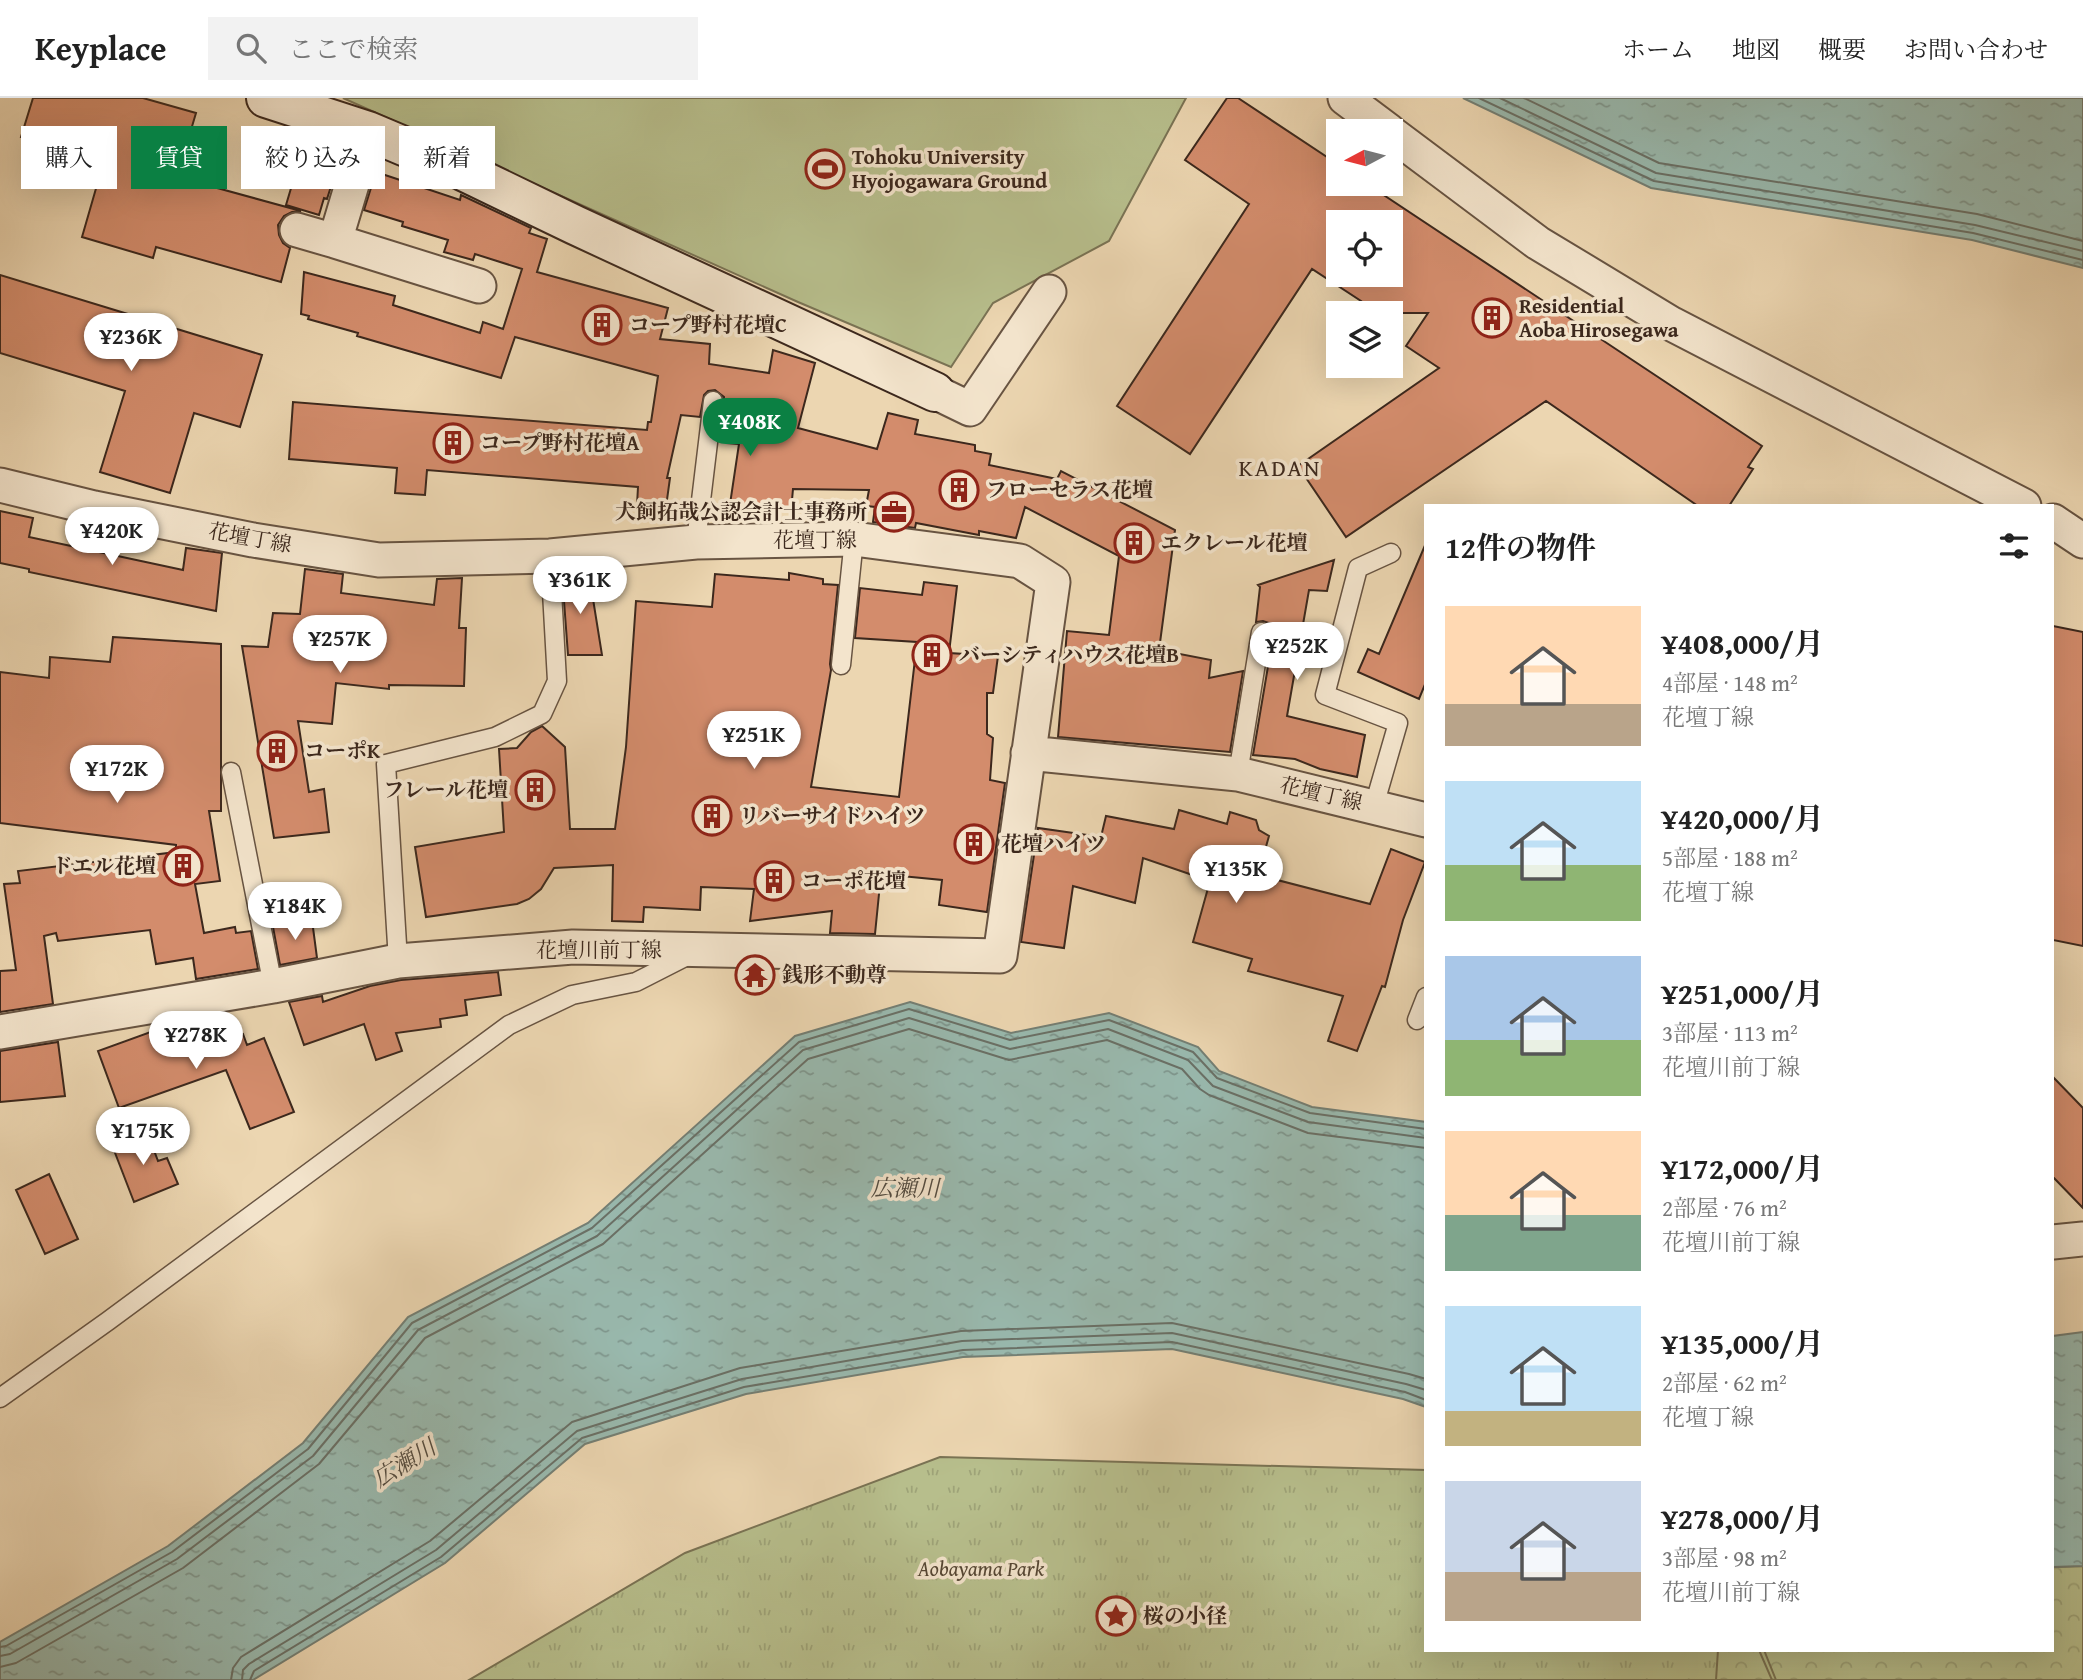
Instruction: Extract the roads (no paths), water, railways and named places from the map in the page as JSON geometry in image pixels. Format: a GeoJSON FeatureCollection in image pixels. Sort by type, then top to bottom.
{"type":"FeatureCollection","features":[{"type":"Feature","properties":{"kind":"street"},"geometry":{"type":"LineString","coordinates":[[266,98],[353,126]]}},
{"type":"Feature","properties":{"kind":"street"},"geometry":{"type":"LineString","coordinates":[[1345,98],[1373,119]]}},
{"type":"Feature","properties":{"kind":"street"},"geometry":{"type":"LineString","coordinates":[[385,138],[463,171],[970,409],[1049,292]]}},
{"type":"Feature","properties":{"kind":"street"},"geometry":{"type":"LineString","coordinates":[[1404,142],[1538,243],[1672,324],[2020,504]]}},
{"type":"Feature","properties":{"kind":"street"},"geometry":{"type":"LineString","coordinates":[[335,241],[351,189]]}},
{"type":"Feature","properties":{"kind":"street"},"geometry":{"type":"LineString","coordinates":[[297,230],[480,286]]}},
{"type":"Feature","properties":{"kind":"street","name":"花壇丁線"},"geometry":{"type":"LineString","coordinates":[[0,485],[94,508],[253,540],[379,559],[550,556],[696,542],[855,539],[1020,561],[1053,582],[1028,753],[1238,774],[1424,819]]}},
{"type":"Feature","properties":{"kind":"street"},"geometry":{"type":"LineString","coordinates":[[2054,522],[2083,541]]}},
{"type":"Feature","properties":{"kind":"street","name":"花壇川前丁線"},"geometry":{"type":"LineString","coordinates":[[0,1032],[273,986],[398,961],[573,947],[1000,956],[1028,753]]}},
{"type":"Feature","properties":{"kind":"street"},"geometry":{"type":"LineString","coordinates":[[2054,1242],[2083,1239]]}},
{"type":"Feature","properties":{"kind":"lane"},"geometry":{"type":"LineString","coordinates":[[696,542],[713,401]]}},
{"type":"Feature","properties":{"kind":"lane"},"geometry":{"type":"LineString","coordinates":[[841,665],[855,539]]}},
{"type":"Feature","properties":{"kind":"lane"},"geometry":{"type":"LineString","coordinates":[[1374,806],[1398,723],[1325,695],[1358,568],[1391,553]]}},
{"type":"Feature","properties":{"kind":"lane"},"geometry":{"type":"LineString","coordinates":[[398,961],[386,764],[495,737],[542,714],[557,681],[550,556]]}},
{"type":"Feature","properties":{"kind":"lane"},"geometry":{"type":"LineString","coordinates":[[1238,774],[1261,632]]}},
{"type":"Feature","properties":{"kind":"lane"},"geometry":{"type":"LineString","coordinates":[[231,772],[273,986]]}},
{"type":"Feature","properties":{"kind":"lane"},"geometry":{"type":"LineString","coordinates":[[0,1398],[509,1024],[572,995],[636,982],[698,950]]}},
{"type":"Feature","properties":{"kind":"lane"},"geometry":{"type":"LineString","coordinates":[[1417,1020],[1424,1002]]}},
{"type":"Feature","properties":{"kind":"water"},"geometry":{"type":"Polygon","coordinates":[[[1463,98],[2083,98],[2083,268],[1972,240],[1651,188],[1463,98]]]}},
{"type":"Feature","properties":{"kind":"water","name":"広瀬川"},"geometry":{"type":"Polygon","coordinates":[[[910,1002],[1011,1033],[1109,1013],[1198,1047],[1219,1071],[1312,1107],[1424,1122],[1424,1406],[1403,1399],[1172,1349],[963,1357],[746,1394],[585,1444],[445,1563],[253,1680],[0,1680],[0,1642],[168,1546],[303,1443],[408,1317],[588,1223],[795,1036],[910,1002]]]}},
{"type":"Feature","properties":{"kind":"water"},"geometry":{"type":"Polygon","coordinates":[[[2083,1332],[2083,1566],[2054,1567],[2054,1336],[2083,1332]]]}},
{"type":"Feature","properties":{"kind":"place","name":"Tohoku University Hyojogawara Ground"},"geometry":{"type":"Point","coordinates":[825,169]}},
{"type":"Feature","properties":{"kind":"place","name":"Residential Aoba Hirosegawa"},"geometry":{"type":"Point","coordinates":[1492,318]}},
{"type":"Feature","properties":{"kind":"place","name":"コープ野村花壇C"},"geometry":{"type":"Point","coordinates":[602,325]}},
{"type":"Feature","properties":{"kind":"place","name":"コープ野村花壇A"},"geometry":{"type":"Point","coordinates":[453,443]}},
{"type":"Feature","properties":{"kind":"place","name":"フローセラス花壇"},"geometry":{"type":"Point","coordinates":[959,490]}},
{"type":"Feature","properties":{"kind":"place","name":"犬飼拓哉公認会計士事務所"},"geometry":{"type":"Point","coordinates":[894,512]}},
{"type":"Feature","properties":{"kind":"place","name":"エクレール花壇"},"geometry":{"type":"Point","coordinates":[1134,543]}},
{"type":"Feature","properties":{"kind":"place","name":"バーシティハウス花壇B"},"geometry":{"type":"Point","coordinates":[932,655]}},
{"type":"Feature","properties":{"kind":"place","name":"コーポK"},"geometry":{"type":"Point","coordinates":[277,751]}},
{"type":"Feature","properties":{"kind":"place","name":"フレール花壇"},"geometry":{"type":"Point","coordinates":[535,790]}},
{"type":"Feature","properties":{"kind":"place","name":"リバーサイドハイツ"},"geometry":{"type":"Point","coordinates":[712,816]}},
{"type":"Feature","properties":{"kind":"place","name":"花壇ハイツ"},"geometry":{"type":"Point","coordinates":[974,844]}},
{"type":"Feature","properties":{"kind":"place","name":"ドエル花壇"},"geometry":{"type":"Point","coordinates":[183,866]}},
{"type":"Feature","properties":{"kind":"place","name":"コーポ花壇"},"geometry":{"type":"Point","coordinates":[774,881]}},
{"type":"Feature","properties":{"kind":"place","name":"銭形不動尊"},"geometry":{"type":"Point","coordinates":[755,975]}},
{"type":"Feature","properties":{"kind":"place","name":"桜の小径"},"geometry":{"type":"Point","coordinates":[1116,1616]}},
{"type":"Feature","properties":{"kind":"district","name":"KADAN"},"geometry":{"type":"Point","coordinates":[1280,468]}},
{"type":"Feature","properties":{"kind":"park label","name":"Aobayama Park"},"geometry":{"type":"Point","coordinates":[981,1569]}}]}
